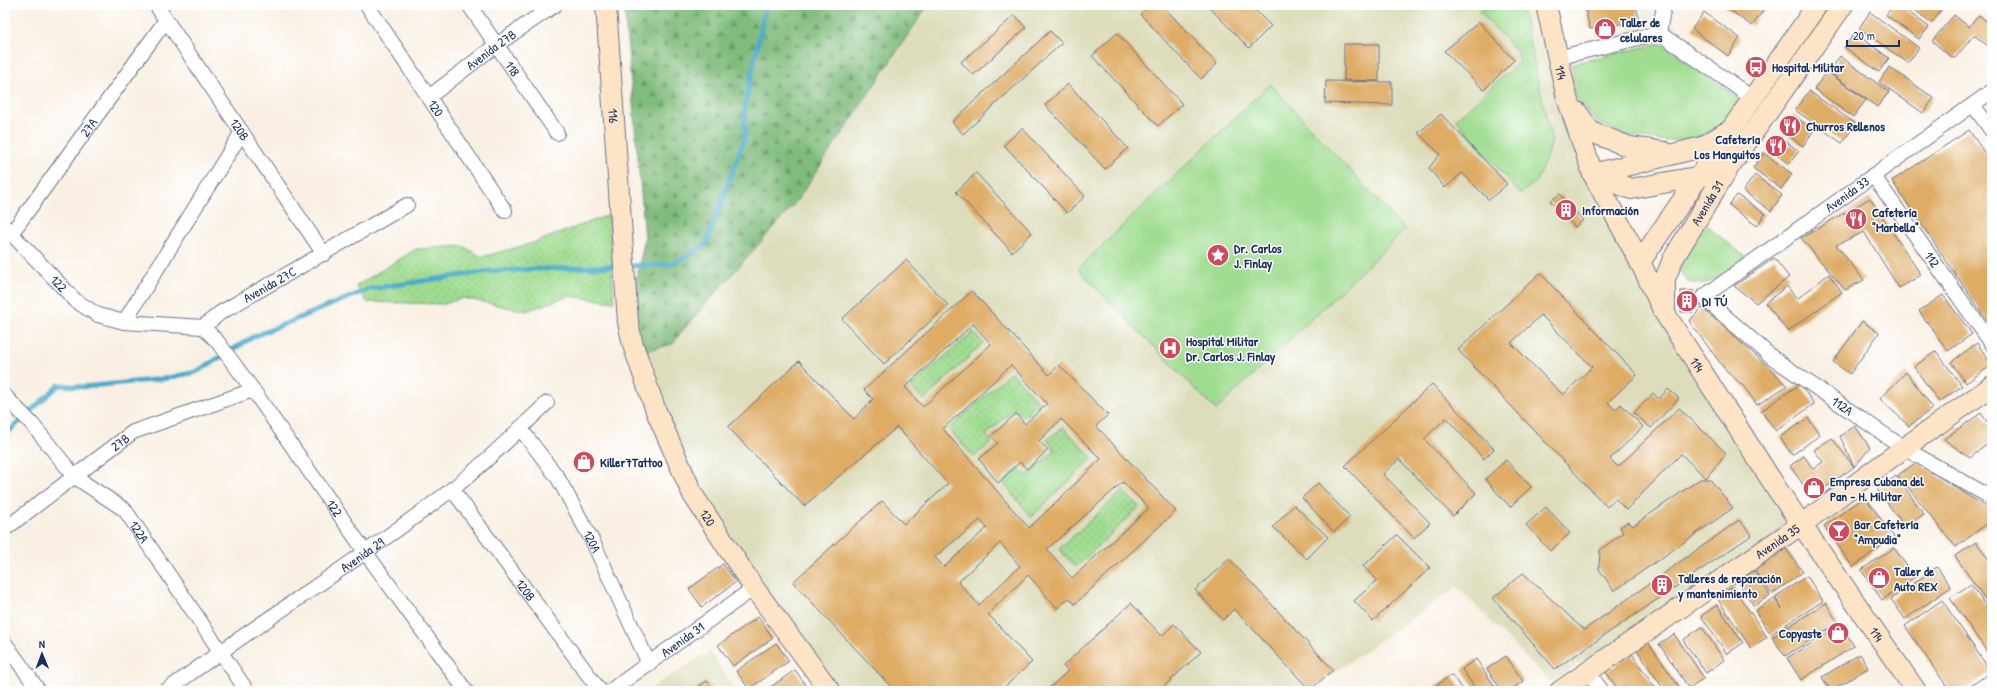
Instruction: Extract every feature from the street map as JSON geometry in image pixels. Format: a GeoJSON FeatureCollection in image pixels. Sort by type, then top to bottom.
{"type":"FeatureCollection","features":[{"type":"Feature","properties":{"kind":"main road","name":"116"},"geometry":{"type":"LineString","coordinates":[[606,5],[620,226],[628,322]]}},
{"type":"Feature","properties":{"kind":"main road","name":"114"},"geometry":{"type":"LineString","coordinates":[[1546,5],[1567,98],[1593,174],[1640,262],[1664,312],[1777,489],[1916,691]]}},
{"type":"Feature","properties":{"kind":"main road","name":"Avenida 31"},"geometry":{"type":"LineString","coordinates":[[1640,262],[1698,176],[1754,99],[1817,5]]}},
{"type":"Feature","properties":{"kind":"main road","name":"Avenida 31"},"geometry":{"type":"LineString","coordinates":[[1664,312],[1665,279],[1674,259],[1727,170],[1843,5]]}},
{"type":"Feature","properties":{"kind":"main road"},"geometry":{"type":"LineString","coordinates":[[1567,98],[1591,132],[1630,147],[1672,153]]}},
{"type":"Feature","properties":{"kind":"main road"},"geometry":{"type":"LineString","coordinates":[[1593,174],[1672,153],[1702,147],[1729,132]]}},
{"type":"Feature","properties":{"kind":"main road"},"geometry":{"type":"LineString","coordinates":[[1610,207],[1632,189],[1727,170]]}},
{"type":"Feature","properties":{"kind":"main road"},"geometry":{"type":"LineString","coordinates":[[1593,174],[1632,189]]}},
{"type":"Feature","properties":{"kind":"main road","name":"120"},"geometry":{"type":"LineString","coordinates":[[628,322],[633,345],[656,411],[693,495],[754,588],[830,691]]}},
{"type":"Feature","properties":{"kind":"main road","name":"Avenida 35"},"geometry":{"type":"LineString","coordinates":[[1560,691],[1802,524],[1904,448],[1992,386]]}},
{"type":"Feature","properties":{"kind":"main road"},"geometry":{"type":"LineString","coordinates":[[1766,548],[1780,528],[1784,510],[1777,489]]}},
{"type":"Feature","properties":{"kind":"street","name":"120B"},"geometry":{"type":"LineString","coordinates":[[156,5],[324,254]]}},
{"type":"Feature","properties":{"kind":"street","name":"120"},"geometry":{"type":"LineString","coordinates":[[367,5],[505,211]]}},
{"type":"Feature","properties":{"kind":"street","name":"118"},"geometry":{"type":"LineString","coordinates":[[469,5],[557,133]]}},
{"type":"Feature","properties":{"kind":"street","name":"Avenida 27B"},"geometry":{"type":"LineString","coordinates":[[429,97],[496,45],[555,5]]}},
{"type":"Feature","properties":{"kind":"street"},"geometry":{"type":"LineString","coordinates":[[1659,33],[1664,5]]}},
{"type":"Feature","properties":{"kind":"street","name":"27A"},"geometry":{"type":"LineString","coordinates":[[8,231],[166,20]]}},
{"type":"Feature","properties":{"kind":"street"},"geometry":{"type":"LineString","coordinates":[[1557,58],[1659,33],[1754,99]]}},
{"type":"Feature","properties":{"kind":"street","name":"Avenida 33"},"geometry":{"type":"LineString","coordinates":[[1703,297],[1992,91]]}},
{"type":"Feature","properties":{"kind":"street"},"geometry":{"type":"LineString","coordinates":[[1974,105],[1992,131]]}},
{"type":"Feature","properties":{"kind":"street"},"geometry":{"type":"LineString","coordinates":[[203,327],[124,322],[242,132]]}},
{"type":"Feature","properties":{"kind":"street","name":"112"},"geometry":{"type":"LineString","coordinates":[[1873,175],[1992,344]]}},
{"type":"Feature","properties":{"kind":"street","name":"Avenida 27C"},"geometry":{"type":"LineString","coordinates":[[203,327],[220,313],[407,205]]}},
{"type":"Feature","properties":{"kind":"street","name":"122"},"geometry":{"type":"LineString","coordinates":[[8,231],[76,301],[98,315],[124,322]]}},
{"type":"Feature","properties":{"kind":"street","name":"112A"},"geometry":{"type":"LineString","coordinates":[[1703,297],[1773,358],[1904,448],[1992,498]]}},
{"type":"Feature","properties":{"kind":"street","name":"122"},"geometry":{"type":"LineString","coordinates":[[203,327],[217,341],[236,370],[253,390],[366,554],[466,691]]}},
{"type":"Feature","properties":{"kind":"street","name":"27B"},"geometry":{"type":"LineString","coordinates":[[5,529],[133,432],[253,390]]}},
{"type":"Feature","properties":{"kind":"street","name":"122A"},"geometry":{"type":"LineString","coordinates":[[10,401],[32,424],[75,477],[125,510],[219,652],[247,691]]}},
{"type":"Feature","properties":{"kind":"street","name":"Avenida 29"},"geometry":{"type":"LineString","coordinates":[[166,691],[219,652],[366,554],[452,489],[547,403]]}},
{"type":"Feature","properties":{"kind":"street","name":"120A"},"geometry":{"type":"LineString","coordinates":[[520,428],[558,478],[593,542],[649,664]]}},
{"type":"Feature","properties":{"kind":"street","name":"120B"},"geometry":{"type":"LineString","coordinates":[[452,489],[600,691]]}},
{"type":"Feature","properties":{"kind":"street","name":"Avenida 31"},"geometry":{"type":"LineString","coordinates":[[610,691],[754,588]]}},
{"type":"Feature","properties":{"kind":"street"},"geometry":{"type":"LineString","coordinates":[[5,643],[39,691]]}},
{"type":"Feature","properties":{"kind":"street"},"geometry":{"type":"LineString","coordinates":[[1588,672],[1602,691]]}},
{"type":"Feature","properties":{"kind":"shaded area","name":"Hospital Militar Dr. Carlos J. Finlay"},"geometry":{"type":"Polygon","coordinates":[[[928,5],[1546,5],[1593,174],[1640,287],[1802,524],[1550,682],[1457,587],[1308,691],[830,691],[693,495],[644,351],[673,344],[681,332],[796,202],[928,5]]]}},
{"type":"Feature","properties":{"kind":"shaded area"},"geometry":{"type":"Polygon","coordinates":[[[710,651],[736,691],[646,691],[710,651]]]}},
{"type":"Feature","properties":{"kind":"green space"},"geometry":{"type":"Polygon","coordinates":[[[624,5],[928,5],[796,202],[681,332],[673,344],[644,351],[628,322],[645,237],[624,5]]]}},
{"type":"Feature","properties":{"kind":"green space"},"geometry":{"type":"Polygon","coordinates":[[[1500,5],[1521,5],[1552,142],[1537,181],[1520,194],[1456,119],[1519,62],[1518,52],[1478,10],[1500,5]]]}},
{"type":"Feature","properties":{"kind":"green space"},"geometry":{"type":"Polygon","coordinates":[[[1660,43],[1740,99],[1724,125],[1698,138],[1666,141],[1628,136],[1596,122],[1576,98],[1571,64],[1660,43]]]}},
{"type":"Feature","properties":{"kind":"green space"},"geometry":{"type":"Polygon","coordinates":[[[1270,84],[1405,230],[1216,410],[1078,269],[1270,84]]]}},
{"type":"Feature","properties":{"kind":"green space"},"geometry":{"type":"Polygon","coordinates":[[[609,215],[614,302],[569,296],[526,311],[463,298],[444,304],[367,302],[356,286],[416,249],[463,246],[482,257],[533,243],[609,215]]]}},
{"type":"Feature","properties":{"kind":"green space"},"geometry":{"type":"Polygon","coordinates":[[[1705,224],[1745,257],[1716,279],[1699,284],[1691,282],[1684,277],[1680,264],[1685,251],[1705,224]]]}},
{"type":"Feature","properties":{"kind":"green space"},"geometry":{"type":"Polygon","coordinates":[[[973,332],[983,343],[924,400],[910,387],[973,332]]]}},
{"type":"Feature","properties":{"kind":"green space"},"geometry":{"type":"Polygon","coordinates":[[[1011,372],[1039,403],[1025,417],[1014,409],[986,435],[992,442],[974,457],[949,429],[1011,372]]]}},
{"type":"Feature","properties":{"kind":"green space"},"geometry":{"type":"Polygon","coordinates":[[[1063,427],[1093,458],[1031,517],[1004,483],[1018,468],[1027,476],[1055,450],[1047,440],[1063,427]]]}},
{"type":"Feature","properties":{"kind":"green space"},"geometry":{"type":"Polygon","coordinates":[[[1123,491],[1139,507],[1076,567],[1059,549],[1123,491]]]}},
{"type":"Feature","properties":{"kind":"building"},"geometry":{"type":"Polygon","coordinates":[[[1151,5],[1162,5],[1217,64],[1201,79],[1140,14],[1151,5]]]}},
{"type":"Feature","properties":{"kind":"building"},"geometry":{"type":"Polygon","coordinates":[[[1207,5],[1250,5],[1271,26],[1249,48],[1207,5]]]}},
{"type":"Feature","properties":{"kind":"building"},"geometry":{"type":"Polygon","coordinates":[[[1595,5],[1636,5],[1639,21],[1590,29],[1585,7],[1595,5]]]}},
{"type":"Feature","properties":{"kind":"building"},"geometry":{"type":"Polygon","coordinates":[[[1723,5],[1760,5],[1765,8],[1752,26],[1723,5]]]}},
{"type":"Feature","properties":{"kind":"building"},"geometry":{"type":"Polygon","coordinates":[[[1894,5],[1899,5],[1929,27],[1919,39],[1886,15],[1894,5]]]}},
{"type":"Feature","properties":{"kind":"building"},"geometry":{"type":"Polygon","coordinates":[[[1908,5],[1943,5],[1944,6],[1932,23],[1908,5]]]}},
{"type":"Feature","properties":{"kind":"building"},"geometry":{"type":"Polygon","coordinates":[[[1704,12],[1740,38],[1728,56],[1692,29],[1704,12]]]}},
{"type":"Feature","properties":{"kind":"building"},"geometry":{"type":"Polygon","coordinates":[[[1870,12],[1919,48],[1908,63],[1859,28],[1870,12]]]}},
{"type":"Feature","properties":{"kind":"building"},"geometry":{"type":"Polygon","coordinates":[[[1015,15],[1026,28],[973,75],[961,62],[1015,15]]]}},
{"type":"Feature","properties":{"kind":"building"},"geometry":{"type":"Polygon","coordinates":[[[1954,15],[1969,27],[1979,15],[1992,26],[1992,49],[1974,35],[1955,58],[1950,56],[1932,41],[1954,15]]]}},
{"type":"Feature","properties":{"kind":"building"},"geometry":{"type":"Polygon","coordinates":[[[1479,22],[1514,60],[1484,90],[1444,51],[1479,22]]]}},
{"type":"Feature","properties":{"kind":"building"},"geometry":{"type":"Polygon","coordinates":[[[1050,31],[1062,43],[963,134],[952,122],[1050,31]]]}},
{"type":"Feature","properties":{"kind":"building"},"geometry":{"type":"Polygon","coordinates":[[[1117,33],[1182,104],[1158,126],[1092,56],[1117,33]]]}},
{"type":"Feature","properties":{"kind":"building"},"geometry":{"type":"Polygon","coordinates":[[[1855,33],[1889,58],[1879,72],[1844,47],[1855,33]]]}},
{"type":"Feature","properties":{"kind":"building"},"geometry":{"type":"Polygon","coordinates":[[[1344,44],[1379,44],[1379,81],[1344,80],[1344,44]]]}},
{"type":"Feature","properties":{"kind":"building"},"geometry":{"type":"Polygon","coordinates":[[[1840,56],[1889,92],[1877,107],[1829,72],[1840,56]]]}},
{"type":"Feature","properties":{"kind":"building"},"geometry":{"type":"Polygon","coordinates":[[[1889,67],[1934,98],[1923,113],[1879,82],[1889,67]]]}},
{"type":"Feature","properties":{"kind":"building"},"geometry":{"type":"Polygon","coordinates":[[[1827,72],[1866,100],[1853,117],[1814,89],[1827,72]]]}},
{"type":"Feature","properties":{"kind":"building"},"geometry":{"type":"Polygon","coordinates":[[[1326,81],[1392,82],[1392,105],[1325,103],[1326,81]]]}},
{"type":"Feature","properties":{"kind":"building"},"geometry":{"type":"Polygon","coordinates":[[[1068,84],[1128,148],[1105,169],[1045,105],[1068,84]]]}},
{"type":"Feature","properties":{"kind":"building"},"geometry":{"type":"Polygon","coordinates":[[[1809,91],[1856,124],[1842,143],[1795,110],[1809,91]]]}},
{"type":"Feature","properties":{"kind":"building"},"geometry":{"type":"Polygon","coordinates":[[[1441,114],[1507,184],[1489,200],[1462,173],[1445,188],[1429,168],[1440,154],[1418,133],[1441,114]]]}},
{"type":"Feature","properties":{"kind":"building"},"geometry":{"type":"Polygon","coordinates":[[[1793,115],[1814,130],[1803,146],[1781,130],[1793,115]]]}},
{"type":"Feature","properties":{"kind":"building"},"geometry":{"type":"Polygon","coordinates":[[[1022,128],[1085,196],[1067,213],[1004,145],[1022,128]]]}},
{"type":"Feature","properties":{"kind":"building"},"geometry":{"type":"Polygon","coordinates":[[[1969,130],[1992,164],[1992,328],[1892,181],[1969,130]]]}},
{"type":"Feature","properties":{"kind":"building"},"geometry":{"type":"Polygon","coordinates":[[[1778,136],[1799,151],[1789,164],[1768,149],[1778,136]]]}},
{"type":"Feature","properties":{"kind":"building"},"geometry":{"type":"Polygon","coordinates":[[[1764,153],[1792,174],[1781,189],[1753,168],[1764,153]]]}},
{"type":"Feature","properties":{"kind":"building"},"geometry":{"type":"Polygon","coordinates":[[[976,173],[1032,233],[1012,252],[956,192],[976,173]]]}},
{"type":"Feature","properties":{"kind":"building"},"geometry":{"type":"Polygon","coordinates":[[[1755,175],[1782,195],[1771,211],[1743,191],[1755,175]]]}},
{"type":"Feature","properties":{"kind":"building","name":"Información"},"geometry":{"type":"Polygon","coordinates":[[[1560,194],[1583,220],[1575,227],[1550,201],[1560,194]]]}},
{"type":"Feature","properties":{"kind":"building"},"geometry":{"type":"Polygon","coordinates":[[[1737,195],[1765,214],[1757,226],[1729,205],[1737,195]]]}},
{"type":"Feature","properties":{"kind":"building"},"geometry":{"type":"Polygon","coordinates":[[[1870,198],[1921,275],[1899,288],[1864,232],[1836,245],[1864,280],[1845,290],[1801,238],[1870,198]]]}},
{"type":"Feature","properties":{"kind":"building"},"geometry":{"type":"Polygon","coordinates":[[[1774,258],[1789,277],[1756,303],[1734,286],[1774,258]]]}},
{"type":"Feature","properties":{"kind":"building"},"geometry":{"type":"Polygon","coordinates":[[[906,260],[948,305],[884,364],[842,319],[906,260]]]}},
{"type":"Feature","properties":{"kind":"building"},"geometry":{"type":"Polygon","coordinates":[[[1540,273],[1637,375],[1608,402],[1615,410],[1621,404],[1643,427],[1610,459],[1618,467],[1679,408],[1726,453],[1706,478],[1681,454],[1626,510],[1616,499],[1607,507],[1458,350],[1540,273]],[[1541,315],[1511,343],[1563,395],[1592,367],[1541,315]]]}},
{"type":"Feature","properties":{"kind":"building"},"geometry":{"type":"Polygon","coordinates":[[[1829,274],[1842,292],[1788,331],[1765,303],[1787,286],[1797,299],[1829,274]]]}},
{"type":"Feature","properties":{"kind":"building"},"geometry":{"type":"Polygon","coordinates":[[[972,291],[1049,375],[1059,365],[1108,415],[1096,426],[1176,511],[1075,604],[1069,598],[1057,608],[1028,575],[988,614],[1032,662],[1000,691],[895,691],[793,582],[882,501],[904,524],[948,484],[897,427],[804,506],[728,427],[799,361],[854,419],[873,399],[864,390],[972,291]],[[973,324],[905,387],[923,407],[991,344],[973,324]],[[1011,365],[943,429],[1029,528],[1101,459],[1061,419],[1039,441],[1048,450],[1027,469],[1020,462],[998,483],[979,459],[998,443],[991,436],[1016,414],[1025,424],[1047,404],[1011,365]],[[1123,482],[1047,549],[1072,578],[1149,508],[1123,482]],[[980,520],[935,557],[944,567],[987,528],[980,520]],[[1000,543],[958,582],[979,605],[1020,566],[1000,543]]]}},
{"type":"Feature","properties":{"kind":"building","name":"DI TÚ"},"geometry":{"type":"Polygon","coordinates":[[[1681,291],[1693,291],[1693,312],[1681,312],[1681,291]]]}},
{"type":"Feature","properties":{"kind":"building"},"geometry":{"type":"Polygon","coordinates":[[[1943,295],[1972,334],[1948,351],[1919,311],[1943,295]]]}},
{"type":"Feature","properties":{"kind":"building"},"geometry":{"type":"Polygon","coordinates":[[[1702,308],[1772,370],[1787,386],[1757,405],[1745,388],[1724,368],[1689,321],[1702,308]]]}},
{"type":"Feature","properties":{"kind":"building"},"geometry":{"type":"Polygon","coordinates":[[[1862,321],[1879,333],[1850,374],[1833,362],[1862,321]]]}},
{"type":"Feature","properties":{"kind":"building"},"geometry":{"type":"Polygon","coordinates":[[[1977,343],[1992,365],[1966,383],[1951,362],[1977,343]]]}},
{"type":"Feature","properties":{"kind":"building"},"geometry":{"type":"Polygon","coordinates":[[[1936,351],[1962,386],[1939,402],[1914,367],[1936,351]]]}},
{"type":"Feature","properties":{"kind":"building"},"geometry":{"type":"Polygon","coordinates":[[[1906,372],[1933,408],[1909,426],[1880,399],[1906,372]]]}},
{"type":"Feature","properties":{"kind":"building"},"geometry":{"type":"Polygon","coordinates":[[[1432,384],[1494,449],[1484,459],[1446,418],[1424,439],[1476,493],[1453,516],[1399,459],[1383,474],[1430,523],[1414,538],[1345,466],[1432,384]]]}},
{"type":"Feature","properties":{"kind":"building"},"geometry":{"type":"Polygon","coordinates":[[[1800,384],[1814,404],[1776,431],[1761,411],[1800,384]]]}},
{"type":"Feature","properties":{"kind":"building"},"geometry":{"type":"Polygon","coordinates":[[[1668,389],[1679,398],[1651,428],[1634,413],[1653,393],[1659,399],[1668,389]]]}},
{"type":"Feature","properties":{"kind":"building"},"geometry":{"type":"Polygon","coordinates":[[[1981,413],[1992,429],[1992,440],[1970,458],[1944,439],[1981,413]]]}},
{"type":"Feature","properties":{"kind":"building"},"geometry":{"type":"Polygon","coordinates":[[[1808,418],[1820,435],[1792,455],[1780,437],[1808,418]]]}},
{"type":"Feature","properties":{"kind":"building"},"geometry":{"type":"Polygon","coordinates":[[[1855,426],[1870,448],[1854,467],[1840,436],[1855,426]]]}},
{"type":"Feature","properties":{"kind":"building"},"geometry":{"type":"Polygon","coordinates":[[[1832,438],[1854,467],[1812,497],[1790,466],[1804,456],[1813,469],[1823,462],[1814,450],[1832,438]]]}},
{"type":"Feature","properties":{"kind":"building"},"geometry":{"type":"Polygon","coordinates":[[[1506,460],[1531,487],[1510,507],[1485,479],[1506,460]]]}},
{"type":"Feature","properties":{"kind":"building"},"geometry":{"type":"Polygon","coordinates":[[[1917,462],[1992,511],[1992,520],[1956,547],[1898,475],[1917,462]]]}},
{"type":"Feature","properties":{"kind":"building"},"geometry":{"type":"Polygon","coordinates":[[[1896,476],[1924,514],[1905,527],[1877,489],[1896,476]]]}},
{"type":"Feature","properties":{"kind":"building"},"geometry":{"type":"Polygon","coordinates":[[[1700,479],[1710,479],[1733,508],[1614,591],[1599,569],[1600,550],[1623,533],[1620,527],[1628,522],[1633,526],[1700,479]]]}},
{"type":"Feature","properties":{"kind":"building"},"geometry":{"type":"Polygon","coordinates":[[[1318,483],[1350,517],[1334,532],[1302,498],[1318,483]]]}},
{"type":"Feature","properties":{"kind":"building"},"geometry":{"type":"Polygon","coordinates":[[[1865,497],[1894,537],[1853,567],[1824,526],[1865,497]]]}},
{"type":"Feature","properties":{"kind":"building"},"geometry":{"type":"Polygon","coordinates":[[[1294,505],[1328,537],[1307,559],[1273,527],[1294,505]]]}},
{"type":"Feature","properties":{"kind":"building"},"geometry":{"type":"Polygon","coordinates":[[[1546,507],[1570,533],[1550,551],[1526,525],[1546,507]]]}},
{"type":"Feature","properties":{"kind":"building","name":"Talleres de reparación y mantenimiento"},"geometry":{"type":"Polygon","coordinates":[[[1739,520],[1752,535],[1555,669],[1493,598],[1523,573],[1584,630],[1739,520]]]}},
{"type":"Feature","properties":{"kind":"building"},"geometry":{"type":"Polygon","coordinates":[[[1397,535],[1430,568],[1373,621],[1354,601],[1377,580],[1363,566],[1397,535]]]}},
{"type":"Feature","properties":{"kind":"building"},"geometry":{"type":"Polygon","coordinates":[[[1976,542],[1992,564],[1992,609],[1955,556],[1976,542]]]}},
{"type":"Feature","properties":{"kind":"building"},"geometry":{"type":"Polygon","coordinates":[[[1894,548],[1915,577],[1882,600],[1861,570],[1894,548]]]}},
{"type":"Feature","properties":{"kind":"building"},"geometry":{"type":"Polygon","coordinates":[[[1786,549],[1803,572],[1772,594],[1755,571],[1786,549]]]}},
{"type":"Feature","properties":{"kind":"building"},"geometry":{"type":"Polygon","coordinates":[[[1229,559],[1333,670],[1310,690],[1234,609],[1223,620],[1195,590],[1229,559]]]}},
{"type":"Feature","properties":{"kind":"building"},"geometry":{"type":"Polygon","coordinates":[[[723,564],[736,582],[702,607],[689,589],[723,564]]]}},
{"type":"Feature","properties":{"kind":"building"},"geometry":{"type":"Polygon","coordinates":[[[1937,567],[1951,587],[1905,619],[1891,599],[1937,567]]]}},
{"type":"Feature","properties":{"kind":"building"},"geometry":{"type":"Polygon","coordinates":[[[1754,571],[1770,595],[1754,606],[1738,582],[1754,571]]]}},
{"type":"Feature","properties":{"kind":"building"},"geometry":{"type":"Polygon","coordinates":[[[1807,576],[1823,601],[1771,634],[1755,611],[1774,598],[1782,609],[1775,597],[1807,576]]]}},
{"type":"Feature","properties":{"kind":"building"},"geometry":{"type":"Polygon","coordinates":[[[1971,584],[1992,615],[1992,659],[1950,598],[1971,584]]]}},
{"type":"Feature","properties":{"kind":"building"},"geometry":{"type":"Polygon","coordinates":[[[1733,587],[1767,637],[1751,648],[1717,598],[1733,587]]]}},
{"type":"Feature","properties":{"kind":"building"},"geometry":{"type":"Polygon","coordinates":[[[1942,600],[1991,672],[1963,691],[1950,691],[1905,626],[1942,600]]]}},
{"type":"Feature","properties":{"kind":"building"},"geometry":{"type":"Polygon","coordinates":[[[1131,603],[1162,636],[1174,624],[1201,652],[1159,691],[1046,691],[1068,671],[1063,666],[1131,603]]]}},
{"type":"Feature","properties":{"kind":"building"},"geometry":{"type":"Polygon","coordinates":[[[1826,603],[1838,623],[1785,656],[1772,637],[1826,603]]]}},
{"type":"Feature","properties":{"kind":"building"},"geometry":{"type":"Polygon","coordinates":[[[1717,605],[1743,643],[1727,654],[1701,616],[1717,605]]]}},
{"type":"Feature","properties":{"kind":"building"},"geometry":{"type":"Polygon","coordinates":[[[758,617],[773,638],[733,666],[718,645],[758,617]]]}},
{"type":"Feature","properties":{"kind":"building"},"geometry":{"type":"Polygon","coordinates":[[[1841,625],[1854,646],[1801,680],[1787,658],[1841,625]]]}},
{"type":"Feature","properties":{"kind":"building"},"geometry":{"type":"Polygon","coordinates":[[[1702,627],[1724,660],[1706,673],[1683,640],[1702,627]]]}},
{"type":"Feature","properties":{"kind":"building"},"geometry":{"type":"Polygon","coordinates":[[[1674,634],[1704,678],[1689,688],[1659,644],[1674,634]]]}},
{"type":"Feature","properties":{"kind":"building"},"geometry":{"type":"Polygon","coordinates":[[[1648,642],[1682,691],[1665,691],[1637,650],[1648,642]]]}},
{"type":"Feature","properties":{"kind":"building"},"geometry":{"type":"Polygon","coordinates":[[[776,643],[789,661],[749,689],[736,671],[776,643]]]}},
{"type":"Feature","properties":{"kind":"building"},"geometry":{"type":"Polygon","coordinates":[[[1632,654],[1657,691],[1619,691],[1606,672],[1632,654]]]}},
{"type":"Feature","properties":{"kind":"building"},"geometry":{"type":"Polygon","coordinates":[[[1860,654],[1868,668],[1831,691],[1822,677],[1860,654]]]}},
{"type":"Feature","properties":{"kind":"building"},"geometry":{"type":"Polygon","coordinates":[[[1506,656],[1523,681],[1509,691],[1502,691],[1487,669],[1506,656]]]}},
{"type":"Feature","properties":{"kind":"building"},"geometry":{"type":"Polygon","coordinates":[[[1476,659],[1498,691],[1477,691],[1462,669],[1476,659]]]}},
{"type":"Feature","properties":{"kind":"building"},"geometry":{"type":"Polygon","coordinates":[[[795,670],[810,691],[765,691],[795,670]]]}},
{"type":"Feature","properties":{"kind":"building"},"geometry":{"type":"Polygon","coordinates":[[[1452,675],[1463,691],[1439,691],[1435,686],[1452,675]]]}},
{"type":"Feature","properties":{"kind":"building"},"geometry":{"type":"Polygon","coordinates":[[[707,681],[714,691],[691,691],[707,681]]]}},
{"type":"Feature","properties":{"kind":"waterway"},"geometry":{"type":"LineString","coordinates":[[628,266],[671,264],[690,255],[706,244],[745,137],[745,105],[766,5]]}},
{"type":"Feature","properties":{"kind":"waterway"},"geometry":{"type":"LineString","coordinates":[[5,435],[59,385],[83,387],[162,379],[196,372],[253,337],[369,289],[490,271],[620,266]]}},
{"type":"Feature","properties":{"kind":"place","name":"Taller de celulares"},"geometry":{"type":"Point","coordinates":[1605,29]}},
{"type":"Feature","properties":{"kind":"place","name":"Hospital Militar"},"geometry":{"type":"Point","coordinates":[1756,67]}},
{"type":"Feature","properties":{"kind":"place","name":"Churros Rellenos"},"geometry":{"type":"Point","coordinates":[1790,126]}},
{"type":"Feature","properties":{"kind":"place","name":"Cafetería Los Manguitos"},"geometry":{"type":"Point","coordinates":[1776,146]}},
{"type":"Feature","properties":{"kind":"place","name":"Información"},"geometry":{"type":"Point","coordinates":[1566,210]}},
{"type":"Feature","properties":{"kind":"place","name":"Cafetería \"Marbella\""},"geometry":{"type":"Point","coordinates":[1856,219]}},
{"type":"Feature","properties":{"kind":"place","name":"Dr. Carlos J. Finlay"},"geometry":{"type":"Point","coordinates":[1218,255]}},
{"type":"Feature","properties":{"kind":"place","name":"DI TÚ"},"geometry":{"type":"Point","coordinates":[1687,301]}},
{"type":"Feature","properties":{"kind":"place","name":"Hospital Militar Dr. Carlos J. Finlay"},"geometry":{"type":"Point","coordinates":[1170,348]}},
{"type":"Feature","properties":{"kind":"place","name":"Killer7Tattoo"},"geometry":{"type":"Point","coordinates":[584,462]}},
{"type":"Feature","properties":{"kind":"place","name":"Empresa Cubana del Pan - H. Militar"},"geometry":{"type":"Point","coordinates":[1814,488]}},
{"type":"Feature","properties":{"kind":"place","name":"Bar Cafetería \"Ampudia\""},"geometry":{"type":"Point","coordinates":[1839,531]}},
{"type":"Feature","properties":{"kind":"place","name":"Taller de Auto REX"},"geometry":{"type":"Point","coordinates":[1879,578]}},
{"type":"Feature","properties":{"kind":"place","name":"Talleres de reparación y mantenimiento"},"geometry":{"type":"Point","coordinates":[1662,585]}},
{"type":"Feature","properties":{"kind":"place","name":"Copyaste"},"geometry":{"type":"Point","coordinates":[1838,633]}}]}
